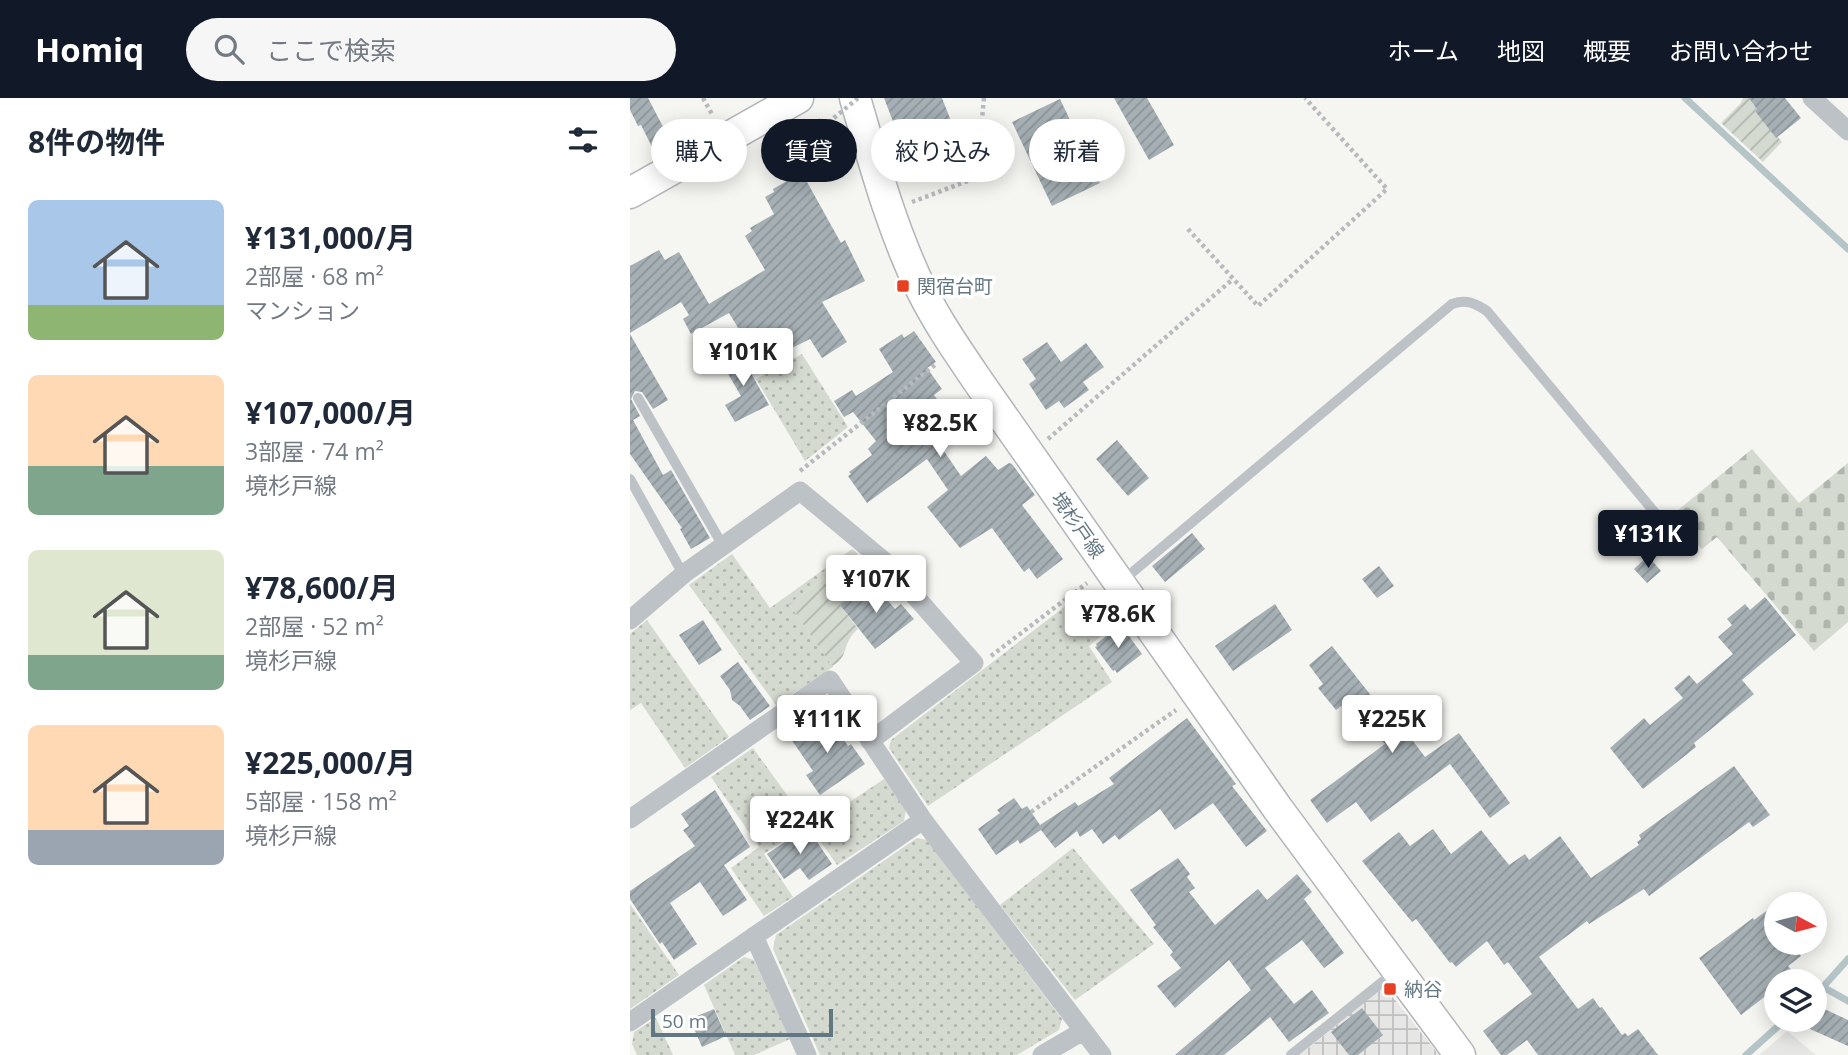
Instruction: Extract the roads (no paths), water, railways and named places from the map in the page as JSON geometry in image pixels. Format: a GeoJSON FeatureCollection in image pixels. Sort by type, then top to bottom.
{"type":"FeatureCollection","features":[{"type":"Feature","properties":{"kind":"main road"},"geometry":{"type":"LineString","coordinates":[[630,192],[798,98]]}},
{"type":"Feature","properties":{"kind":"main road","name":"境杉戸線"},"geometry":{"type":"LineString","coordinates":[[856,98],[878,176],[908,260],[932,310],[956,349],[1278,809],[1460,1055]]}},
{"type":"Feature","properties":{"kind":"street"},"geometry":{"type":"LineString","coordinates":[[1812,98],[1848,131]]}},
{"type":"Feature","properties":{"kind":"street"},"geometry":{"type":"LineString","coordinates":[[630,620],[683,574],[800,491],[884,561],[974,663],[870,741]]}},
{"type":"Feature","properties":{"kind":"street"},"geometry":{"type":"LineString","coordinates":[[630,819],[830,680],[923,820],[1102,1055]]}},
{"type":"Feature","properties":{"kind":"street"},"geometry":{"type":"LineString","coordinates":[[630,1022],[923,820]]}},
{"type":"Feature","properties":{"kind":"street"},"geometry":{"type":"LineString","coordinates":[[754,936],[807,1055]]}},
{"type":"Feature","properties":{"kind":"street"},"geometry":{"type":"LineString","coordinates":[[1042,1055],[1083,1031]]}},
{"type":"Feature","properties":{"kind":"lane"},"geometry":{"type":"LineString","coordinates":[[1113,575],[1452,304],[1461,301],[1474,302],[1487,311],[1661,520]]}},
{"type":"Feature","properties":{"kind":"lane"},"geometry":{"type":"LineString","coordinates":[[638,398],[723,546]]}},
{"type":"Feature","properties":{"kind":"lane"},"geometry":{"type":"LineString","coordinates":[[630,479],[683,574]]}},
{"type":"Feature","properties":{"kind":"lane"},"geometry":{"type":"LineString","coordinates":[[1291,1055],[1396,971]]}},
{"type":"Feature","properties":{"kind":"waterway"},"geometry":{"type":"LineString","coordinates":[[1685,98],[1848,249]]}},
{"type":"Feature","properties":{"kind":"waterway"},"geometry":{"type":"LineString","coordinates":[[1827,983],[1848,959]]}},
{"type":"Feature","properties":{"kind":"waterway"},"geometry":{"type":"LineString","coordinates":[[1827,989],[1848,1001]]}},
{"type":"Feature","properties":{"kind":"waterway"},"geometry":{"type":"LineString","coordinates":[[1746,1055],[1772,1032]]}},
{"type":"Feature","properties":{"kind":"place","name":"関宿台町"},"geometry":{"type":"Point","coordinates":[903,286]}},
{"type":"Feature","properties":{"kind":"place","name":"納谷"},"geometry":{"type":"Point","coordinates":[1390,989]}}]}
